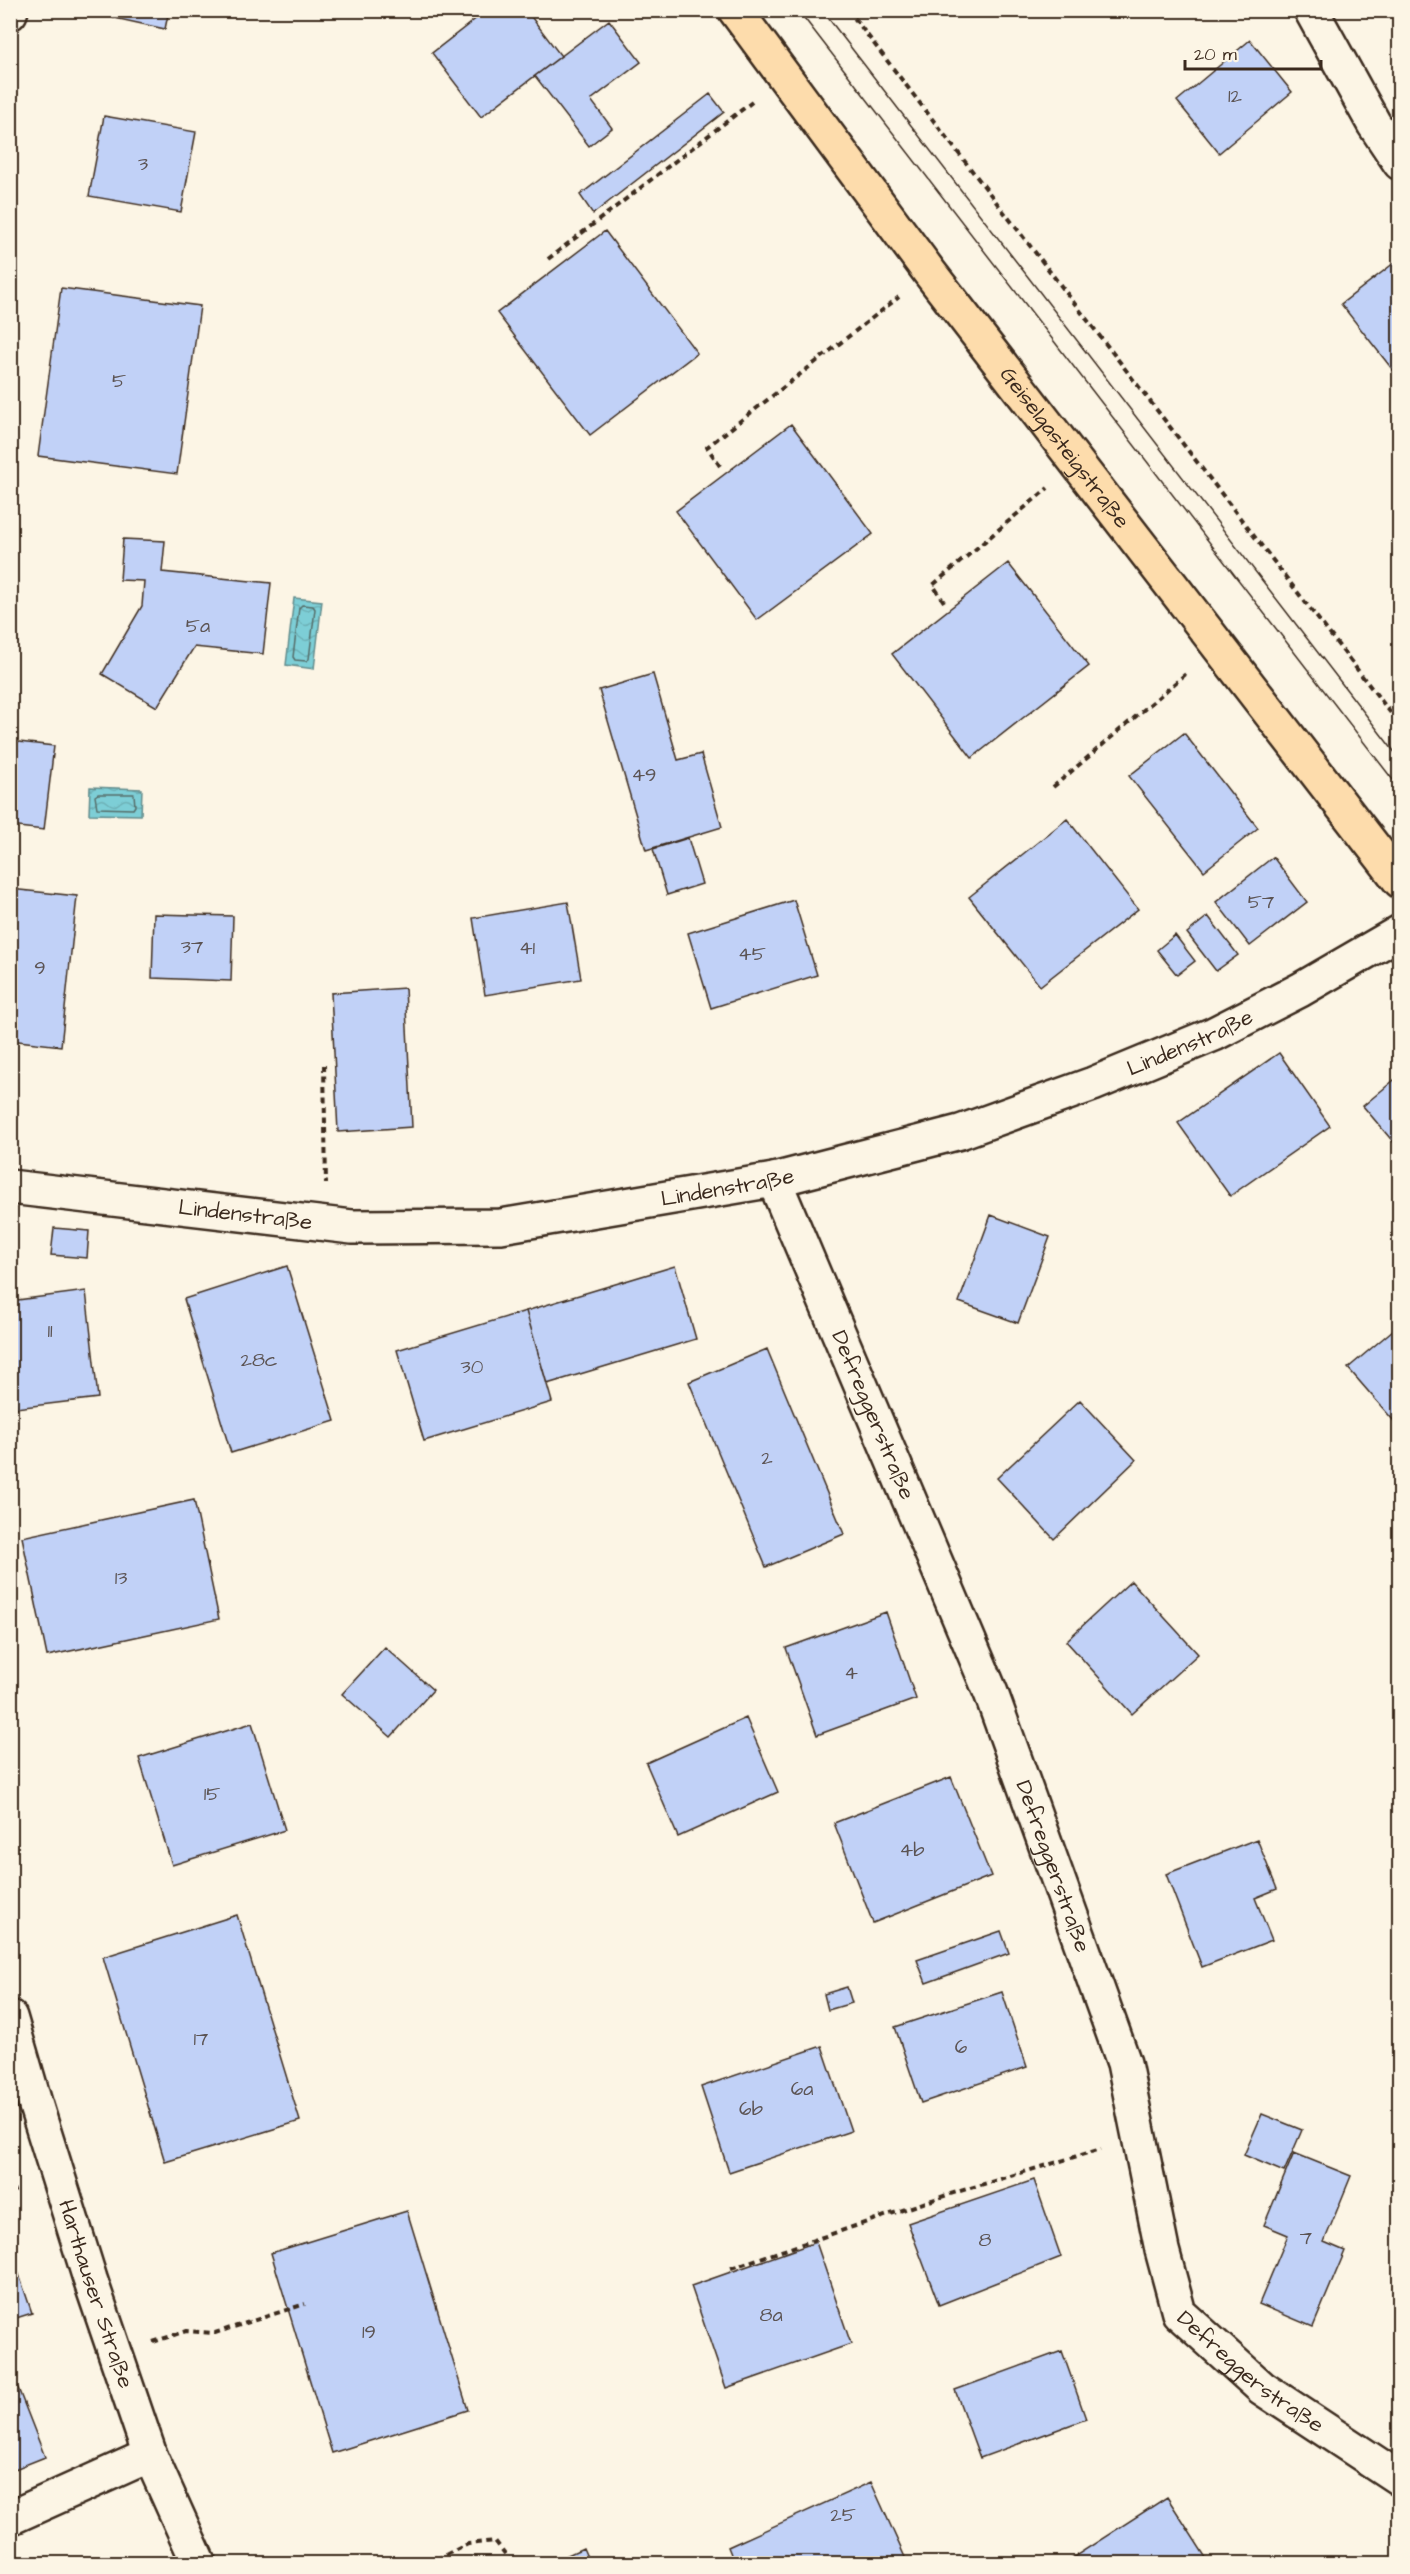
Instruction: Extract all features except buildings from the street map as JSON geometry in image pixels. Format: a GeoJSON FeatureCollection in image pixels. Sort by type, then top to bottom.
{"type":"FeatureCollection","features":[{"type":"Feature","properties":{"kind":"main road","name":"Geiselgasteigstraße"},"geometry":{"type":"LineString","coordinates":[[735,10],[930,273],[1400,881]]}},
{"type":"Feature","properties":{"kind":"street"},"geometry":{"type":"LineString","coordinates":[[1311,10],[1374,124],[1400,163]]}},
{"type":"Feature","properties":{"kind":"street","name":"Lindenstraße"},"geometry":{"type":"LineString","coordinates":[[10,1186],[352,1227],[501,1226],[774,1180],[960,1132],[1093,1084],[1214,1034],[1300,990],[1400,932]]}},
{"type":"Feature","properties":{"kind":"street","name":"Defreggerstraße"},"geometry":{"type":"LineString","coordinates":[[774,1180],[991,1693],[1124,2063],[1162,2250],[1179,2313],[1262,2388],[1400,2479]]}},
{"type":"Feature","properties":{"kind":"street","name":"Harthauser Straße"},"geometry":{"type":"LineString","coordinates":[[10,2017],[115,2354],[150,2455],[199,2564]]}},
{"type":"Feature","properties":{"kind":"street"},"geometry":{"type":"LineString","coordinates":[[10,2518],[150,2455]]}},
{"type":"Feature","properties":{"kind":"path"},"geometry":{"type":"LineString","coordinates":[[848,10],[1400,725]]}},
{"type":"Feature","properties":{"kind":"path"},"geometry":{"type":"LineString","coordinates":[[548,259],[784,76]]}},
{"type":"Feature","properties":{"kind":"path"},"geometry":{"type":"LineString","coordinates":[[720,466],[707,447],[930,273]]}},
{"type":"Feature","properties":{"kind":"path"},"geometry":{"type":"LineString","coordinates":[[944,602],[933,585],[1077,464]]}},
{"type":"Feature","properties":{"kind":"path"},"geometry":{"type":"LineString","coordinates":[[1053,787],[1219,646]]}},
{"type":"Feature","properties":{"kind":"path"},"geometry":{"type":"LineString","coordinates":[[324,1065],[327,1224]]}},
{"type":"Feature","properties":{"kind":"path"},"geometry":{"type":"LineString","coordinates":[[732,2268],[947,2195],[1139,2138]]}},
{"type":"Feature","properties":{"kind":"path"},"geometry":{"type":"LineString","coordinates":[[115,2354],[186,2331],[215,2333],[305,2304]]}},
{"type":"Feature","properties":{"kind":"path"},"geometry":{"type":"LineString","coordinates":[[427,2564],[468,2544],[495,2541],[513,2564]]}},
{"type":"Feature","properties":{"kind":"water"},"geometry":{"type":"Polygon","coordinates":[[[294,598],[322,601],[314,669],[286,665],[294,598]]]}},
{"type":"Feature","properties":{"kind":"water"},"geometry":{"type":"Polygon","coordinates":[[[90,787],[142,789],[141,815],[89,814],[90,787]]]}},
{"type":"Feature","properties":{"kind":"tram line"},"geometry":{"type":"LineString","coordinates":[[798,10],[1400,789]]}},
{"type":"Feature","properties":{"kind":"tram line"},"geometry":{"type":"LineString","coordinates":[[822,10],[1400,759]]}}]}
